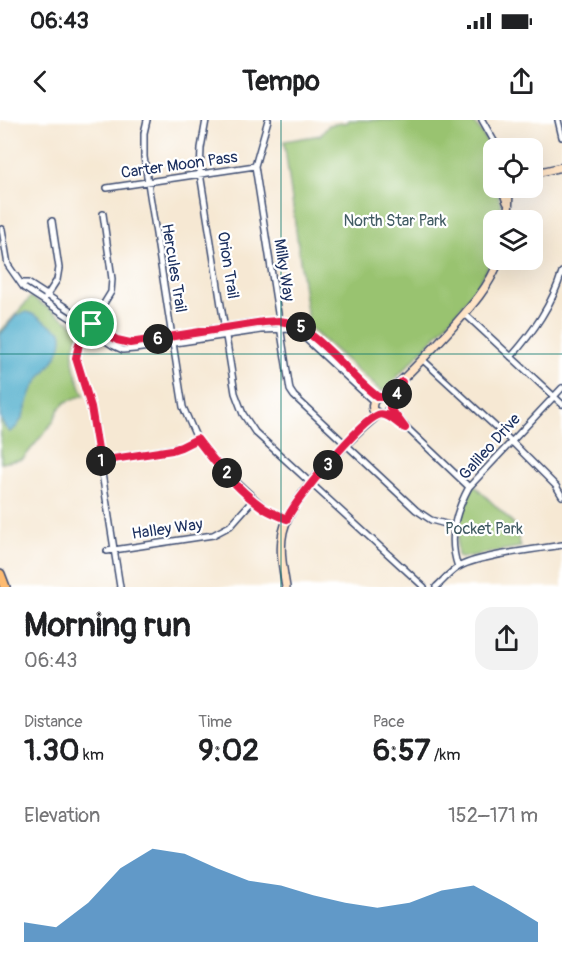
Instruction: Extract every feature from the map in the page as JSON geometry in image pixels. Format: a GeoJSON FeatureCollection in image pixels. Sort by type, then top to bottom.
{"type":"FeatureCollection","features":[{"type":"Feature","properties":{"kind":"highway"},"geometry":{"type":"LineString","coordinates":[[0,574],[5,587]]}},
{"type":"Feature","properties":{"kind":"street","name":"Hercules Trail"},"geometry":{"type":"LineString","coordinates":[[147,120],[143,144],[183,406],[197,439],[215,462],[254,500],[267,510],[287,519]]}},
{"type":"Feature","properties":{"kind":"street","name":"Orion Trail"},"geometry":{"type":"LineString","coordinates":[[206,120],[201,148],[200,173],[235,393],[243,414],[255,432],[424,587]]}},
{"type":"Feature","properties":{"kind":"street","name":"Milky Way"},"geometry":{"type":"LineString","coordinates":[[268,120],[255,166],[292,394],[422,515],[453,526]]}},
{"type":"Feature","properties":{"kind":"street"},"geometry":{"type":"LineString","coordinates":[[482,120],[492,138]]}},
{"type":"Feature","properties":{"kind":"street"},"geometry":{"type":"LineString","coordinates":[[558,120],[562,137]]}},
{"type":"Feature","properties":{"kind":"street","name":"Carter Moon Pass"},"geometry":{"type":"LineString","coordinates":[[107,188],[255,166]]}},
{"type":"Feature","properties":{"kind":"street"},"geometry":{"type":"LineString","coordinates":[[543,171],[562,167]]}},
{"type":"Feature","properties":{"kind":"street"},"geometry":{"type":"LineString","coordinates":[[505,198],[508,208]]}},
{"type":"Feature","properties":{"kind":"street"},"geometry":{"type":"LineString","coordinates":[[508,198],[508,208]]}},
{"type":"Feature","properties":{"kind":"street"},"geometry":{"type":"LineString","coordinates":[[103,214],[112,279],[111,292],[79,344],[76,358],[91,407],[120,587]]}},
{"type":"Feature","properties":{"kind":"street"},"geometry":{"type":"LineString","coordinates":[[45,297],[57,280],[59,268],[52,221]]}},
{"type":"Feature","properties":{"kind":"street"},"geometry":{"type":"LineString","coordinates":[[2,229],[8,265],[21,283],[28,283],[45,297],[90,326],[125,343],[279,321],[290,322],[307,331],[405,428],[469,487]]}},
{"type":"Feature","properties":{"kind":"street"},"geometry":{"type":"LineString","coordinates":[[286,587],[281,543],[287,519],[301,495],[382,405],[396,395],[402,382],[465,314],[486,286],[494,270]]}},
{"type":"Feature","properties":{"kind":"street"},"geometry":{"type":"LineString","coordinates":[[511,357],[532,333],[550,304],[562,272]]}},
{"type":"Feature","properties":{"kind":"street"},"geometry":{"type":"LineString","coordinates":[[465,314],[562,404]]}},
{"type":"Feature","properties":{"kind":"street"},"geometry":{"type":"LineString","coordinates":[[90,326],[112,345],[123,350],[280,329],[293,331],[382,405]]}},
{"type":"Feature","properties":{"kind":"street"},"geometry":{"type":"LineString","coordinates":[[423,360],[511,441],[556,486],[562,496]]}},
{"type":"Feature","properties":{"kind":"street","name":"Galileo Drive"},"geometry":{"type":"LineString","coordinates":[[458,567],[454,553],[453,526],[459,504],[469,487],[562,388]]}},
{"type":"Feature","properties":{"kind":"street"},"geometry":{"type":"LineString","coordinates":[[100,461],[172,450],[197,439]]}},
{"type":"Feature","properties":{"kind":"street","name":"Halley Way"},"geometry":{"type":"LineString","coordinates":[[107,551],[213,535],[230,526],[254,500]]}},
{"type":"Feature","properties":{"kind":"street"},"geometry":{"type":"LineString","coordinates":[[436,587],[458,567],[487,558],[562,545]]}},
{"type":"Feature","properties":{"kind":"green space","name":"North Star Park"},"geometry":{"type":"Polygon","coordinates":[[[348,120],[472,120],[485,138],[483,198],[499,198],[501,204],[500,210],[483,210],[483,270],[486,270],[477,286],[429,343],[385,390],[381,391],[309,327],[284,141],[321,135],[329,125],[348,122],[348,120]]]}},
{"type":"Feature","properties":{"kind":"green space"},"geometry":{"type":"Polygon","coordinates":[[[31,297],[79,328],[73,364],[84,395],[66,402],[59,409],[53,422],[23,459],[1,463],[0,332],[31,297]]]}},
{"type":"Feature","properties":{"kind":"green space","name":"Pocket Park"},"geometry":{"type":"Polygon","coordinates":[[[474,485],[512,522],[521,547],[461,558],[458,556],[457,537],[460,519],[474,485]]]}},
{"type":"Feature","properties":{"kind":"water"},"geometry":{"type":"Polygon","coordinates":[[[27,312],[61,331],[61,347],[34,387],[19,424],[10,432],[0,416],[0,335],[16,316],[27,312]]]}},
{"type":"Feature","properties":{"kind":"route"},"geometry":{"type":"LineString","coordinates":[[264,322],[290,322],[307,331],[378,397],[384,397],[402,382],[396,395],[390,401],[390,408],[405,428],[385,414],[379,414],[362,427],[301,495],[287,519],[267,510],[254,500],[215,462],[197,439],[172,450],[100,461],[91,407],[76,358],[79,344],[92,324],[117,340],[130,343],[264,322]]}}]}
